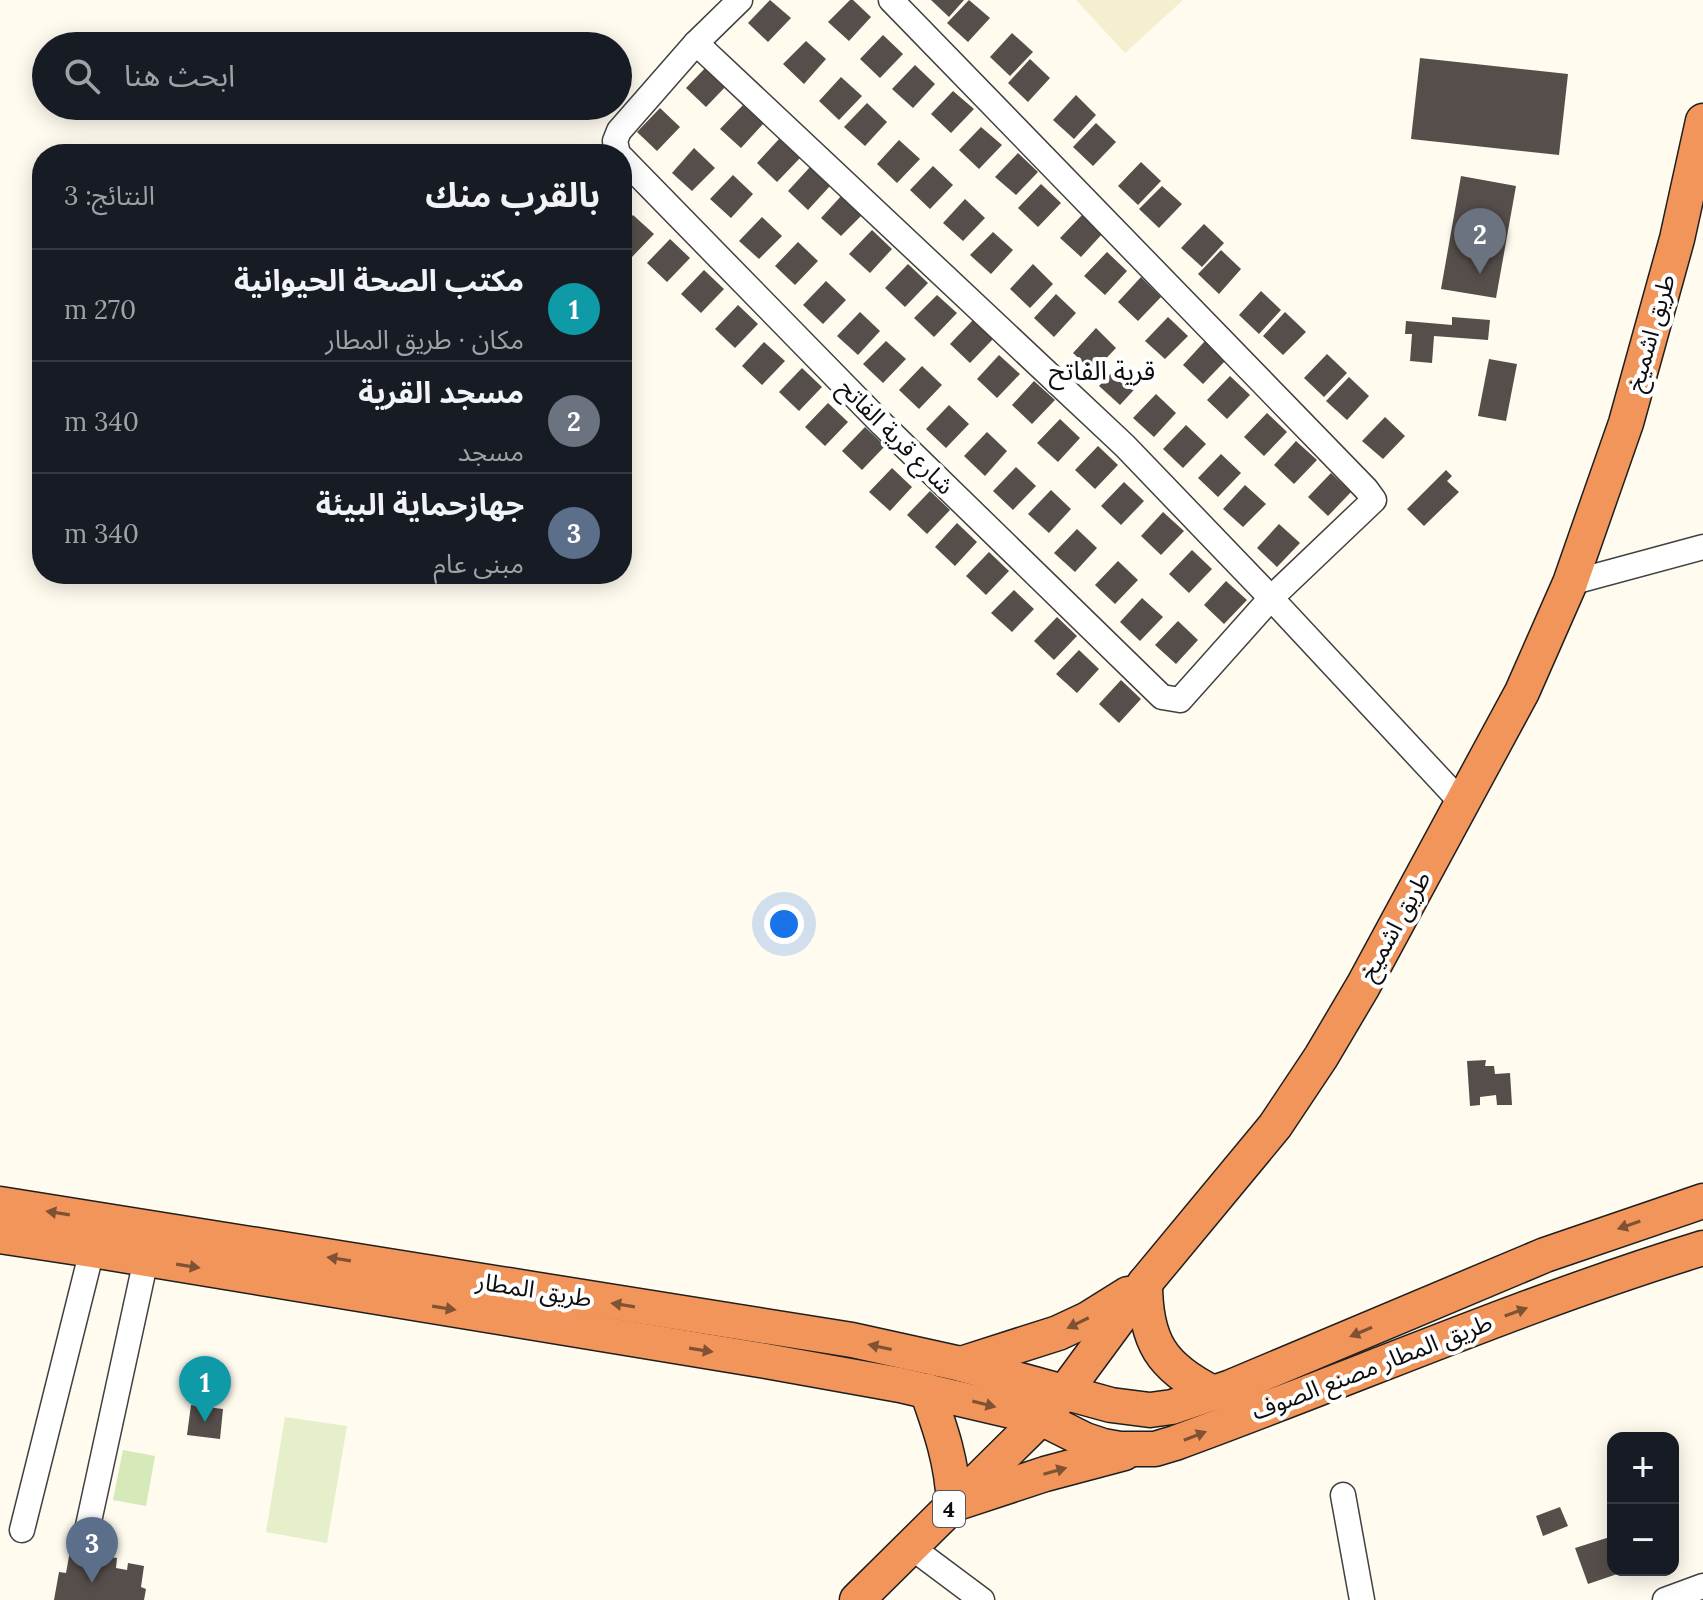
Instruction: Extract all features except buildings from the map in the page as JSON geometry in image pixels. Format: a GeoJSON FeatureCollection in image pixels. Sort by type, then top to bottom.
{"type":"FeatureCollection","features":[{"type":"Feature","properties":{"kind":"highway","name":"طريق اشميخ"},"geometry":{"type":"LineString","coordinates":[[857,1600],[1064,1393],[1145,1283],[1275,1126],[1363,986],[1522,692],[1570,583],[1626,423],[1677,239],[1703,121]]}},
{"type":"Feature","properties":{"kind":"highway","name":"طريق المطار مصنع الصوف"},"geometry":{"type":"LineString","coordinates":[[1064,1393],[1111,1405],[1150,1410],[1172,1407],[1213,1393],[1545,1255],[1703,1201]]}},
{"type":"Feature","properties":{"kind":"highway","name":"طريق المطار"},"geometry":{"type":"LineString","coordinates":[[0,1204],[852,1340],[961,1364],[1064,1393]]}},
{"type":"Feature","properties":{"kind":"highway","name":"طريق المطار"},"geometry":{"type":"LineString","coordinates":[[0,1236],[914,1388],[1041,1418]]}},
{"type":"Feature","properties":{"kind":"highway","name":"طريق المطار مصنع الصوف"},"geometry":{"type":"LineString","coordinates":[[1041,1418],[1103,1446],[1155,1449],[1576,1290],[1703,1248]]}},
{"type":"Feature","properties":{"kind":"highway"},"geometry":{"type":"LineString","coordinates":[[961,1364],[1058,1333],[1088,1319],[1145,1283]]}},
{"type":"Feature","properties":{"kind":"highway"},"geometry":{"type":"LineString","coordinates":[[1145,1283],[1145,1311],[1153,1338],[1167,1362],[1188,1381],[1213,1393]]}},
{"type":"Feature","properties":{"kind":"highway"},"geometry":{"type":"LineString","coordinates":[[1414,1310],[1427,1346]]}},
{"type":"Feature","properties":{"kind":"highway"},"geometry":{"type":"LineString","coordinates":[[920,1355],[923,1362],[921,1371],[909,1383],[947,1447],[954,1504],[1045,1474],[1136,1450]]}},
{"type":"Feature","properties":{"kind":"street"},"geometry":{"type":"LineString","coordinates":[[632,116],[696,43],[740,0]]}},
{"type":"Feature","properties":{"kind":"street"},"geometry":{"type":"LineString","coordinates":[[891,0],[1374,500],[1271,598]]}},
{"type":"Feature","properties":{"kind":"street"},"geometry":{"type":"LineString","coordinates":[[696,43],[1125,446],[1463,804]]}},
{"type":"Feature","properties":{"kind":"street"},"geometry":{"type":"LineString","coordinates":[[616,144],[619,131],[629,120]]}},
{"type":"Feature","properties":{"kind":"street","name":"شارع قرية الفاتح"},"geometry":{"type":"LineString","coordinates":[[632,168],[882,424],[1162,697],[1180,700],[1271,598]]}},
{"type":"Feature","properties":{"kind":"street"},"geometry":{"type":"LineString","coordinates":[[1570,583],[1703,547]]}},
{"type":"Feature","properties":{"kind":"street"},"geometry":{"type":"LineString","coordinates":[[22,1530],[92,1250]]}},
{"type":"Feature","properties":{"kind":"street"},"geometry":{"type":"LineString","coordinates":[[86,1535],[146,1259]]}},
{"type":"Feature","properties":{"kind":"street"},"geometry":{"type":"LineString","coordinates":[[1343,1495],[1362,1600]]}},
{"type":"Feature","properties":{"kind":"street"},"geometry":{"type":"LineString","coordinates":[[911,1547],[982,1600]]}},
{"type":"Feature","properties":{"kind":"street"},"geometry":{"type":"LineString","coordinates":[[1665,1600],[1703,1586]]}},
{"type":"Feature","properties":{"kind":"shaded area"},"geometry":{"type":"Polygon","coordinates":[[[1076,0],[1183,0],[1125,53],[1076,0]]]}},
{"type":"Feature","properties":{"kind":"green space"},"geometry":{"type":"Polygon","coordinates":[[[285,1417],[347,1426],[327,1543],[266,1532],[285,1417]]]}},
{"type":"Feature","properties":{"kind":"green space"},"geometry":{"type":"Polygon","coordinates":[[[123,1450],[155,1456],[146,1506],[113,1500],[123,1450]]]}},
{"type":"Feature","properties":{"kind":"place","name":"مسجد القرية"},"geometry":{"type":"Point","coordinates":[1480,274]}},
{"type":"Feature","properties":{"kind":"place","name":"مكتب الصحة الحيوانية"},"geometry":{"type":"Point","coordinates":[205,1422]}},
{"type":"Feature","properties":{"kind":"place","name":"جهازحماية البيئة"},"geometry":{"type":"Point","coordinates":[92,1583]}},
{"type":"Feature","properties":{"kind":"district","name":"قرية الفاتح"},"geometry":{"type":"Point","coordinates":[1102,371]}}]}
